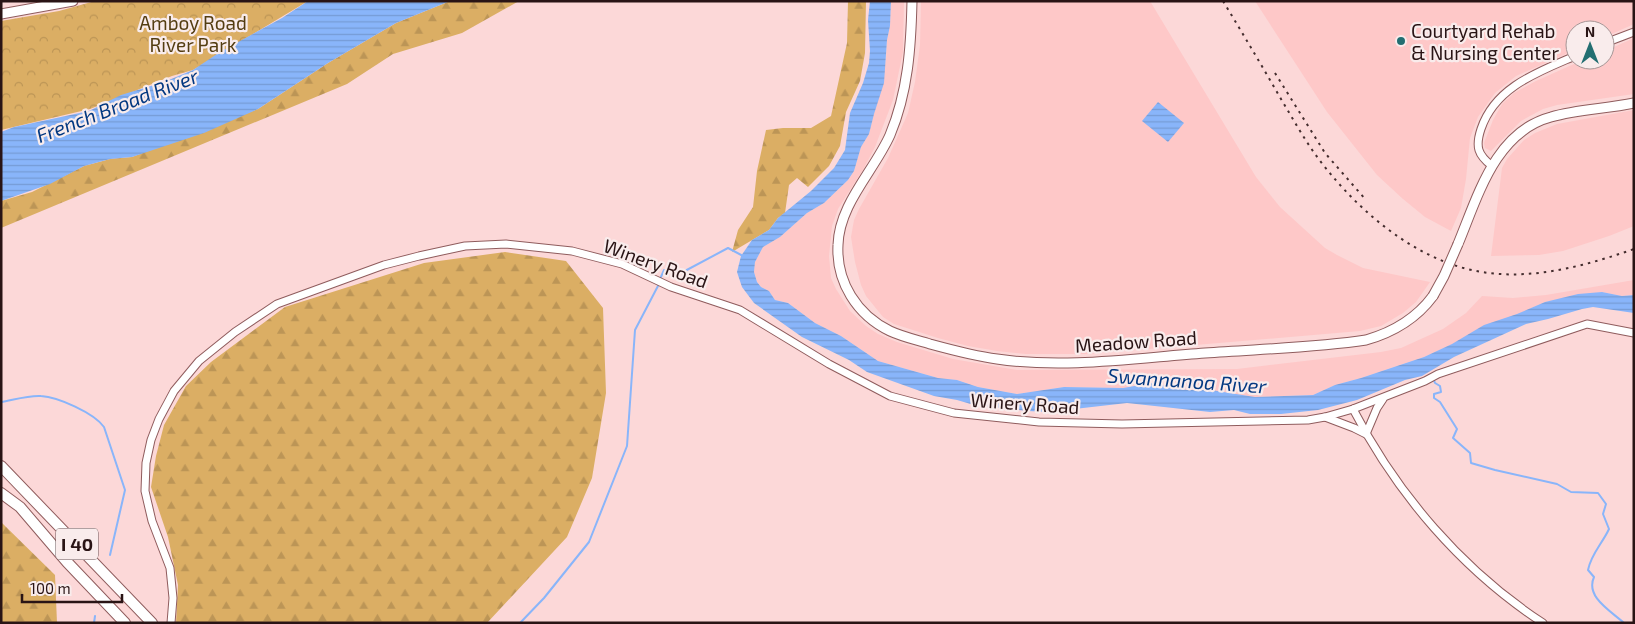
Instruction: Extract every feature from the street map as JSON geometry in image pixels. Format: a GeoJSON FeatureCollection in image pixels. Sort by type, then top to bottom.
{"type":"FeatureCollection","features":[{"type":"Feature","properties":{"kind":"highway","name":"I 40"},"geometry":{"type":"LineString","coordinates":[[1,466],[152,623]]}},
{"type":"Feature","properties":{"kind":"highway","name":"I 40"},"geometry":{"type":"LineString","coordinates":[[1,493],[20,507],[67,562],[125,623]]}},
{"type":"Feature","properties":{"kind":"main road"},"geometry":{"type":"LineString","coordinates":[[1,14],[73,1]]}},
{"type":"Feature","properties":{"kind":"main road","name":"Meadow Road"},"geometry":{"type":"LineString","coordinates":[[912,1],[910,54],[900,106],[883,149],[846,211],[838,245],[840,271],[850,294],[867,316],[886,328],[902,336],[996,359],[1060,363],[1366,340],[1381,336],[1416,316],[1433,296],[1444,276],[1492,166],[1514,138],[1539,121],[1568,113],[1634,103]]}},
{"type":"Feature","properties":{"kind":"street"},"geometry":{"type":"LineString","coordinates":[[1615,39],[1634,32]]}},
{"type":"Feature","properties":{"kind":"street"},"geometry":{"type":"LineString","coordinates":[[1492,166],[1482,158],[1478,148],[1480,132],[1490,110],[1511,87],[1565,61]]}},
{"type":"Feature","properties":{"kind":"street","name":"Winery Road"},"geometry":{"type":"LineString","coordinates":[[171,623],[173,598],[170,568],[152,522],[145,491],[146,463],[149,448],[159,419],[174,391],[198,361],[235,332],[277,304],[326,285],[419,256],[465,246],[506,244],[572,251],[622,264],[671,287],[740,310],[828,364],[890,396],[954,413],[1039,422],[1122,424],[1308,420],[1353,409],[1425,382],[1438,374],[1587,324],[1634,332]]}},
{"type":"Feature","properties":{"kind":"street"},"geometry":{"type":"LineString","coordinates":[[1366,434],[1383,398]]}},
{"type":"Feature","properties":{"kind":"street"},"geometry":{"type":"LineString","coordinates":[[1353,409],[1387,469],[1447,543],[1476,571],[1543,623]]}},
{"type":"Feature","properties":{"kind":"street"},"geometry":{"type":"LineString","coordinates":[[1325,417],[1366,434]]}},
{"type":"Feature","properties":{"kind":"shaded area"},"geometry":{"type":"Polygon","coordinates":[[[891,1],[904,1],[903,52],[893,100],[875,147],[838,209],[832,226],[829,256],[831,278],[850,311],[878,334],[897,342],[953,359],[1017,370],[1237,369],[1401,348],[1443,329],[1466,313],[1482,296],[1513,298],[1546,295],[1634,280],[1634,295],[1622,296],[1602,292],[1545,302],[1424,357],[1335,385],[1313,395],[1255,397],[1211,390],[1187,390],[1172,386],[1140,384],[1123,388],[1064,387],[1017,394],[978,387],[957,380],[938,378],[878,361],[841,336],[815,323],[788,303],[775,300],[769,291],[761,287],[757,282],[754,272],[755,262],[763,247],[780,237],[807,213],[824,203],[848,180],[854,171],[861,147],[869,134],[886,60],[891,1]]]}},
{"type":"Feature","properties":{"kind":"shaded area"},"geometry":{"type":"Polygon","coordinates":[[[921,1],[1150,1],[1256,177],[1280,207],[1325,248],[1363,268],[1430,282],[1416,302],[1403,313],[1381,326],[1360,331],[1089,354],[1026,354],[997,351],[968,346],[894,324],[883,317],[866,296],[855,262],[851,237],[854,220],[859,209],[888,158],[908,113],[915,82],[920,45],[921,1]]]}},
{"type":"Feature","properties":{"kind":"shaded area"},"geometry":{"type":"Polygon","coordinates":[[[1255,1],[1634,1],[1634,24],[1615,33],[1615,20],[1565,20],[1565,54],[1516,76],[1495,93],[1478,117],[1470,138],[1461,208],[1451,231],[1425,217],[1377,175],[1327,112],[1255,1]]]}},
{"type":"Feature","properties":{"kind":"shaded area"},"geometry":{"type":"Polygon","coordinates":[[[1634,38],[1634,94],[1557,105],[1543,109],[1521,121],[1491,151],[1485,148],[1484,143],[1493,120],[1502,104],[1514,93],[1565,68],[1565,70],[1615,70],[1615,47],[1634,38]]]}},
{"type":"Feature","properties":{"kind":"shaded area"},"geometry":{"type":"Polygon","coordinates":[[[1634,110],[1634,226],[1563,251],[1539,255],[1491,256],[1502,168],[1507,159],[1524,140],[1557,124],[1634,110]]]}},
{"type":"Feature","properties":{"kind":"green space","name":"Amboy Road River Park"},"geometry":{"type":"Polygon","coordinates":[[[95,1],[308,1],[193,70],[172,76],[90,109],[1,130],[1,21],[59,11],[95,1]]]}},
{"type":"Feature","properties":{"kind":"green space"},"geometry":{"type":"Polygon","coordinates":[[[450,1],[519,1],[462,33],[393,54],[347,84],[1,228],[1,201],[32,192],[84,166],[110,159],[132,157],[258,109],[328,63],[396,23],[450,1]]]}},
{"type":"Feature","properties":{"kind":"green space"},"geometry":{"type":"Polygon","coordinates":[[[848,1],[866,1],[865,53],[860,81],[846,112],[840,146],[829,166],[808,187],[797,178],[789,185],[785,213],[778,218],[769,230],[732,252],[738,230],[753,207],[757,171],[766,130],[811,128],[831,116],[847,43],[848,1]]]}},
{"type":"Feature","properties":{"kind":"green space"},"geometry":{"type":"Polygon","coordinates":[[[505,252],[566,261],[603,308],[606,393],[592,478],[567,537],[487,623],[176,623],[178,585],[168,537],[151,487],[164,425],[186,386],[211,362],[285,307],[424,263],[505,252]]]}},
{"type":"Feature","properties":{"kind":"green space"},"geometry":{"type":"Polygon","coordinates":[[[1,522],[55,575],[57,623],[1,623],[1,522]]]}},
{"type":"Feature","properties":{"kind":"water","name":"French Broad River"},"geometry":{"type":"Polygon","coordinates":[[[308,1],[450,1],[396,23],[328,63],[258,109],[204,133],[132,157],[110,159],[84,166],[50,184],[1,201],[1,132],[14,127],[89,111],[121,95],[164,82],[193,70],[220,52],[282,18],[308,1]]]}},
{"type":"Feature","properties":{"kind":"water"},"geometry":{"type":"Polygon","coordinates":[[[870,1],[891,1],[890,26],[887,40],[884,83],[869,134],[861,147],[854,171],[848,180],[824,203],[807,213],[780,237],[763,247],[755,262],[754,272],[757,282],[761,287],[769,291],[775,300],[788,303],[815,323],[841,336],[878,361],[938,378],[957,380],[978,387],[1017,394],[1064,387],[1123,388],[1151,383],[1187,390],[1211,390],[1255,397],[1313,395],[1335,385],[1424,357],[1452,344],[1484,325],[1545,302],[1578,294],[1602,292],[1622,296],[1634,295],[1634,313],[1593,307],[1526,324],[1454,357],[1422,376],[1405,380],[1357,400],[1318,410],[1281,414],[1250,414],[1234,410],[1210,412],[1127,403],[1048,412],[1028,411],[974,405],[934,396],[867,372],[849,360],[802,337],[754,303],[742,287],[737,272],[741,256],[752,240],[769,230],[778,218],[811,191],[834,168],[845,150],[850,113],[869,63],[868,20],[870,1]]]}},
{"type":"Feature","properties":{"kind":"water"},"geometry":{"type":"Polygon","coordinates":[[[1158,102],[1184,123],[1168,142],[1142,121],[1158,102]]]}},
{"type":"Feature","properties":{"kind":"waterway"},"geometry":{"type":"LineString","coordinates":[[660,279],[664,270],[683,272],[728,248],[743,256]]}},
{"type":"Feature","properties":{"kind":"waterway"},"geometry":{"type":"LineString","coordinates":[[520,623],[544,598],[589,542],[627,446],[635,330],[659,284]]}},
{"type":"Feature","properties":{"kind":"waterway"},"geometry":{"type":"LineString","coordinates":[[1433,378],[1435,383],[1440,386],[1441,392],[1434,394],[1434,398],[1440,402],[1457,429],[1453,438],[1470,453],[1471,463],[1557,484],[1571,492],[1598,493],[1606,504],[1603,514],[1609,529],[1594,554],[1588,570],[1594,577],[1592,584],[1596,597],[1624,623]]}},
{"type":"Feature","properties":{"kind":"waterway"},"geometry":{"type":"LineString","coordinates":[[1,402],[31,396],[48,397],[84,411],[104,427],[125,490],[110,555]]}},
{"type":"Feature","properties":{"kind":"waterway"},"geometry":{"type":"LineString","coordinates":[[94,623],[95,616]]}},
{"type":"Feature","properties":{"kind":"railway"},"geometry":{"type":"LineString","coordinates":[[1223,1],[1309,146],[1322,164],[1344,190],[1380,223],[1421,251],[1466,269],[1489,273],[1525,274],[1581,265],[1634,249]]}},
{"type":"Feature","properties":{"kind":"railway"},"geometry":{"type":"LineString","coordinates":[[1275,73],[1325,153],[1366,200]]}},
{"type":"Feature","properties":{"kind":"place","name":"Courtyard Rehab & Nursing Center"},"geometry":{"type":"Point","coordinates":[1401,41]}},
{"type":"Feature","properties":{"kind":"water label","name":"Swannanoa River"},"geometry":{"type":"Point","coordinates":[1187,380]}}]}
